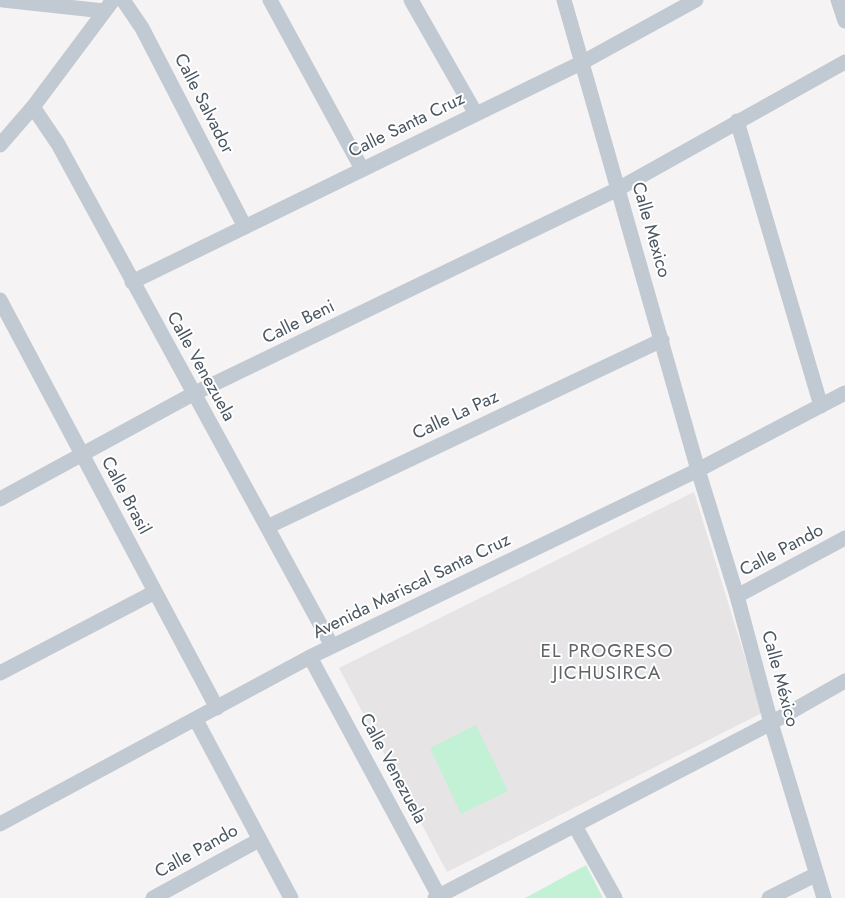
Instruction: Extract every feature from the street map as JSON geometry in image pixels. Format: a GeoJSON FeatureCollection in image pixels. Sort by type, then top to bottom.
{"type":"FeatureCollection","features":[{"type":"Feature","properties":{"kind":"street"},"geometry":{"type":"LineString","coordinates":[[3,0],[108,5]]}},
{"type":"Feature","properties":{"kind":"street","name":"Calle Salvador"},"geometry":{"type":"LineString","coordinates":[[123,0],[142,28],[245,227]]}},
{"type":"Feature","properties":{"kind":"street"},"geometry":{"type":"LineString","coordinates":[[270,0],[362,169]]}},
{"type":"Feature","properties":{"kind":"street"},"geometry":{"type":"LineString","coordinates":[[411,0],[476,114]]}},
{"type":"Feature","properties":{"kind":"street","name":"Calle Mexico"},"geometry":{"type":"LineString","coordinates":[[564,0],[698,470]]}},
{"type":"Feature","properties":{"kind":"street","name":"Calle Santa Cruz"},"geometry":{"type":"LineString","coordinates":[[132,282],[582,62],[696,0]]}},
{"type":"Feature","properties":{"kind":"street"},"geometry":{"type":"LineString","coordinates":[[838,0],[845,22]]}},
{"type":"Feature","properties":{"kind":"street"},"geometry":{"type":"LineString","coordinates":[[0,145],[5,132],[33,107],[108,5]]}},
{"type":"Feature","properties":{"kind":"street","name":"Calle Beni"},"geometry":{"type":"LineString","coordinates":[[0,499],[193,394],[618,189],[845,62]]}},
{"type":"Feature","properties":{"kind":"street","name":"Calle Venezuela"},"geometry":{"type":"LineString","coordinates":[[33,107],[58,144],[332,646]]}},
{"type":"Feature","properties":{"kind":"street"},"geometry":{"type":"LineString","coordinates":[[737,121],[821,406]]}},
{"type":"Feature","properties":{"kind":"street","name":"Calle Brasil"},"geometry":{"type":"LineString","coordinates":[[0,300],[217,708]]}},
{"type":"Feature","properties":{"kind":"street","name":"Calle La Paz"},"geometry":{"type":"LineString","coordinates":[[266,527],[662,340]]}},
{"type":"Feature","properties":{"kind":"street","name":"Avenida Mariscal Santa Cruz"},"geometry":{"type":"LineString","coordinates":[[0,824],[310,657],[698,470],[845,394]]}},
{"type":"Feature","properties":{"kind":"street","name":"Calle México"},"geometry":{"type":"LineString","coordinates":[[698,470],[737,596],[771,723],[824,898]]}},
{"type":"Feature","properties":{"kind":"street","name":"Calle Pando"},"geometry":{"type":"LineString","coordinates":[[737,596],[845,538]]}},
{"type":"Feature","properties":{"kind":"street"},"geometry":{"type":"LineString","coordinates":[[0,673],[155,592]]}},
{"type":"Feature","properties":{"kind":"street","name":"Calle Venezuela"},"geometry":{"type":"LineString","coordinates":[[310,657],[438,897]]}},
{"type":"Feature","properties":{"kind":"street"},"geometry":{"type":"LineString","coordinates":[[438,897],[771,723],[845,680]]}},
{"type":"Feature","properties":{"kind":"street"},"geometry":{"type":"LineString","coordinates":[[196,720],[291,898]]}},
{"type":"Feature","properties":{"kind":"street"},"geometry":{"type":"LineString","coordinates":[[575,826],[615,898]]}},
{"type":"Feature","properties":{"kind":"street","name":"Calle Pando"},"geometry":{"type":"LineString","coordinates":[[153,898],[259,840]]}},
{"type":"Feature","properties":{"kind":"street"},"geometry":{"type":"LineString","coordinates":[[769,898],[817,874]]}},
{"type":"Feature","properties":{"kind":"shaded area"},"geometry":{"type":"Polygon","coordinates":[[[694,492],[762,713],[447,872],[339,668],[694,492]]]}},
{"type":"Feature","properties":{"kind":"green space"},"geometry":{"type":"Polygon","coordinates":[[[476,725],[508,791],[461,814],[430,748],[476,725]]]}},
{"type":"Feature","properties":{"kind":"green space"},"geometry":{"type":"Polygon","coordinates":[[[586,865],[603,898],[525,898],[586,865]]]}},
{"type":"Feature","properties":{"kind":"district","name":"EL PROGRESO JICHUSIRCA"},"geometry":{"type":"Point","coordinates":[607,663]}}]}
